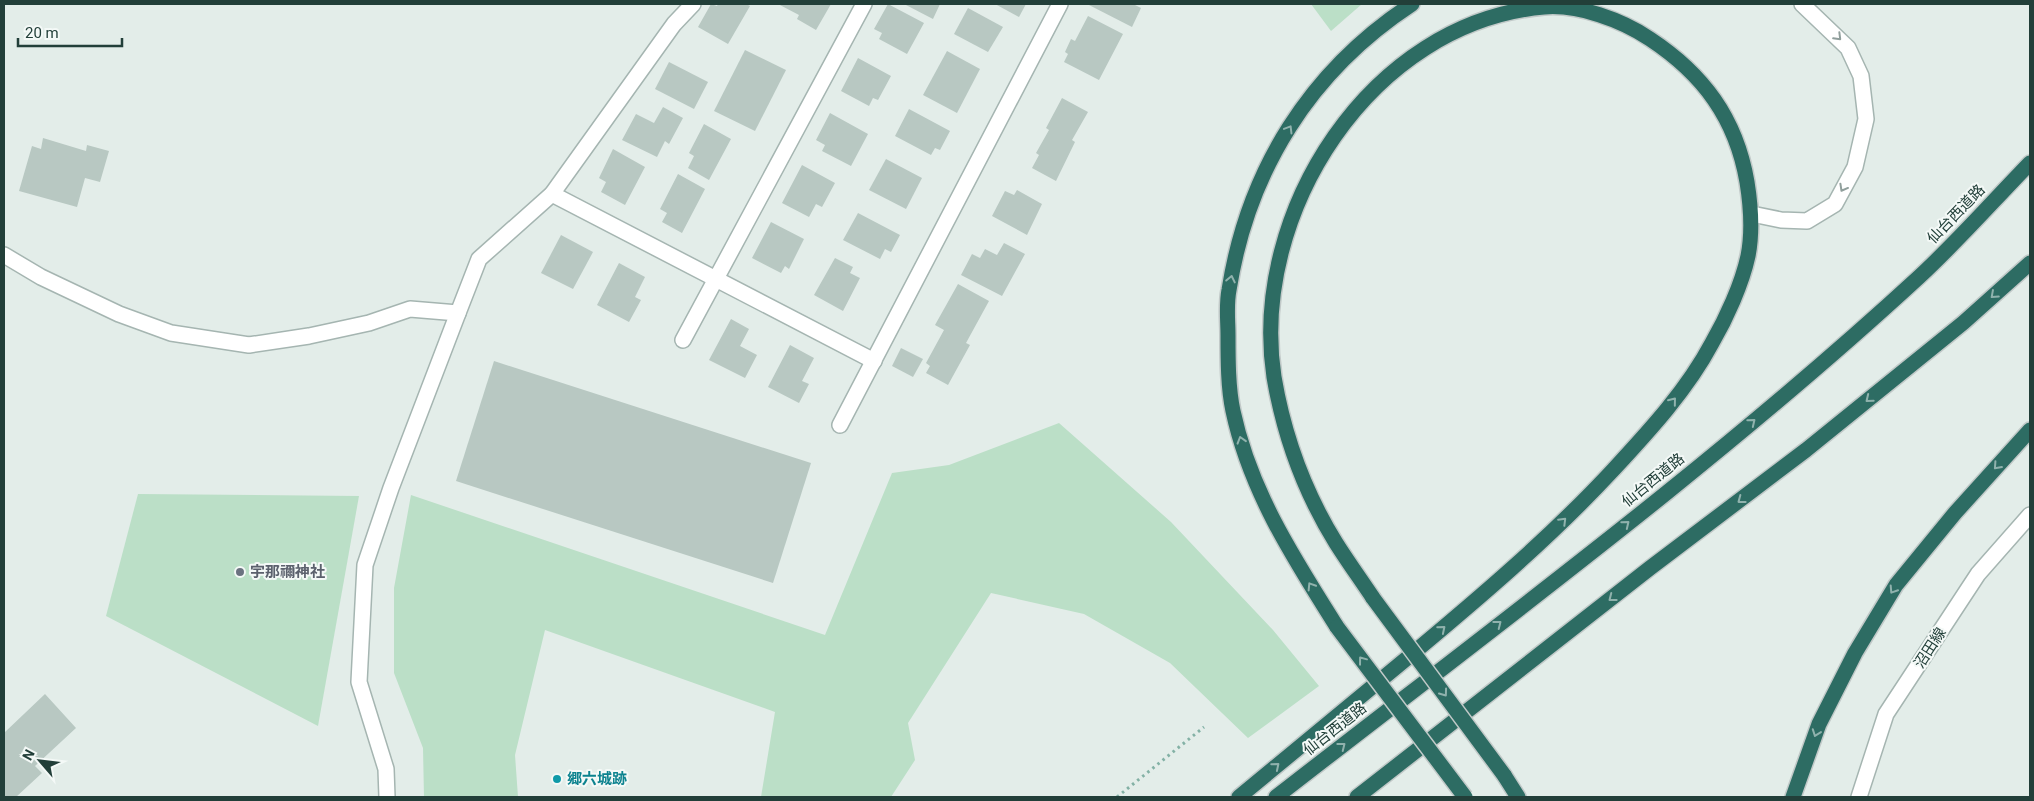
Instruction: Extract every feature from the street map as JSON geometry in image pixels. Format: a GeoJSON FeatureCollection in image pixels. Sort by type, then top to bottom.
{"type":"FeatureCollection","features":[{"type":"Feature","properties":{"kind":"highway"},"geometry":{"type":"LineString","coordinates":[[1412,4],[1382,23],[1339,63],[1300,110],[1266,167],[1242,228],[1228,292],[1228,353],[1232,410],[1249,467],[1275,524],[1337,627],[1465,797]]}},
{"type":"Feature","properties":{"kind":"highway"},"geometry":{"type":"LineString","coordinates":[[1239,797],[1530,554],[1596,489],[1645,436],[1684,388],[1712,344],[1732,300],[1748,258],[1752,214],[1743,161],[1728,120],[1704,84],[1672,53],[1641,33],[1594,13],[1548,6],[1497,15],[1450,34],[1404,62],[1359,104],[1326,148],[1300,199],[1281,252],[1271,312],[1273,372],[1284,429],[1308,490],[1336,542],[1373,598],[1504,775],[1518,797]]}},
{"type":"Feature","properties":{"kind":"highway","name":"仙台西道路"},"geometry":{"type":"LineString","coordinates":[[1276,797],[1614,534],[1774,404],[1920,276],[2030,163]]}},
{"type":"Feature","properties":{"kind":"highway"},"geometry":{"type":"LineString","coordinates":[[1357,797],[1650,568],[1806,450],[1963,323],[2030,263]]}},
{"type":"Feature","properties":{"kind":"highway"},"geometry":{"type":"LineString","coordinates":[[1793,797],[1820,724],[1855,653],[1896,585],[1955,513],[2030,430]]}},
{"type":"Feature","properties":{"kind":"street"},"geometry":{"type":"LineString","coordinates":[[387,797],[386,769],[359,682],[364,565],[391,488],[458,313],[479,259],[552,194],[674,24],[693,4]]}},
{"type":"Feature","properties":{"kind":"street"},"geometry":{"type":"LineString","coordinates":[[683,340],[864,4]]}},
{"type":"Feature","properties":{"kind":"street"},"geometry":{"type":"LineString","coordinates":[[840,425],[1060,4]]}},
{"type":"Feature","properties":{"kind":"street"},"geometry":{"type":"LineString","coordinates":[[1752,214],[1781,220],[1807,221],[1834,204],[1855,167],[1866,119],[1861,76],[1848,48],[1802,4]]}},
{"type":"Feature","properties":{"kind":"street"},"geometry":{"type":"LineString","coordinates":[[552,194],[874,360]]}},
{"type":"Feature","properties":{"kind":"street"},"geometry":{"type":"LineString","coordinates":[[4,255],[41,277],[127,317],[171,333],[249,345],[309,336],[369,323],[410,309],[458,313]]}},
{"type":"Feature","properties":{"kind":"street","name":"沼田線"},"geometry":{"type":"LineString","coordinates":[[1859,797],[1886,714],[1978,574],[2030,516]]}},
{"type":"Feature","properties":{"kind":"path"},"geometry":{"type":"LineString","coordinates":[[1117,797],[1204,727]]}},
{"type":"Feature","properties":{"kind":"green space"},"geometry":{"type":"Polygon","coordinates":[[[1311,4],[1362,4],[1331,31],[1311,4]]]}},
{"type":"Feature","properties":{"kind":"green space"},"geometry":{"type":"Polygon","coordinates":[[[1059,423],[1171,522],[1273,630],[1319,686],[1248,738],[1170,663],[1084,614],[991,593],[908,723],[915,760],[891,797],[761,797],[775,712],[545,630],[515,755],[518,797],[424,797],[423,748],[394,673],[394,588],[411,495],[825,635],[892,473],[949,465],[1059,423]]]}},
{"type":"Feature","properties":{"kind":"green space"},"geometry":{"type":"Polygon","coordinates":[[[138,494],[359,496],[318,726],[106,616],[138,494]]]}},
{"type":"Feature","properties":{"kind":"building"},"geometry":{"type":"Polygon","coordinates":[[[711,4],[717,6],[718,4],[746,4],[750,6],[728,44],[698,27],[711,4]]]}},
{"type":"Feature","properties":{"kind":"building"},"geometry":{"type":"Polygon","coordinates":[[[778,4],[831,4],[816,30],[797,19],[799,15],[778,4]]]}},
{"type":"Feature","properties":{"kind":"building"},"geometry":{"type":"Polygon","coordinates":[[[888,4],[924,23],[907,54],[879,39],[882,33],[874,29],[888,4]]]}},
{"type":"Feature","properties":{"kind":"building"},"geometry":{"type":"Polygon","coordinates":[[[904,4],[940,4],[933,19],[904,4]]]}},
{"type":"Feature","properties":{"kind":"building"},"geometry":{"type":"Polygon","coordinates":[[[995,4],[1026,4],[1019,17],[995,4]]]}},
{"type":"Feature","properties":{"kind":"building"},"geometry":{"type":"Polygon","coordinates":[[[1087,4],[1133,4],[1141,8],[1132,27],[1087,4]]]}},
{"type":"Feature","properties":{"kind":"building"},"geometry":{"type":"Polygon","coordinates":[[[968,8],[1003,27],[988,52],[954,34],[968,8]]]}},
{"type":"Feature","properties":{"kind":"building"},"geometry":{"type":"Polygon","coordinates":[[[1088,16],[1123,34],[1099,80],[1064,62],[1068,54],[1065,52],[1071,39],[1075,41],[1088,16]]]}},
{"type":"Feature","properties":{"kind":"building"},"geometry":{"type":"Polygon","coordinates":[[[745,50],[786,70],[755,131],[714,111],[745,50]]]}},
{"type":"Feature","properties":{"kind":"building"},"geometry":{"type":"Polygon","coordinates":[[[947,51],[980,69],[957,113],[923,95],[947,51]]]}},
{"type":"Feature","properties":{"kind":"building"},"geometry":{"type":"Polygon","coordinates":[[[858,58],[891,76],[878,100],[873,98],[869,106],[841,91],[858,58]]]}},
{"type":"Feature","properties":{"kind":"building"},"geometry":{"type":"Polygon","coordinates":[[[669,62],[708,82],[694,109],[655,89],[669,62]]]}},
{"type":"Feature","properties":{"kind":"building"},"geometry":{"type":"Polygon","coordinates":[[[1062,98],[1088,112],[1072,140],[1075,142],[1056,181],[1032,168],[1039,155],[1036,153],[1049,130],[1046,128],[1062,98]]]}},
{"type":"Feature","properties":{"kind":"building"},"geometry":{"type":"Polygon","coordinates":[[[663,107],[683,118],[669,144],[665,141],[657,157],[622,140],[636,114],[654,123],[663,107]]]}},
{"type":"Feature","properties":{"kind":"building"},"geometry":{"type":"Polygon","coordinates":[[[909,109],[950,131],[940,150],[935,148],[931,155],[895,136],[909,109]]]}},
{"type":"Feature","properties":{"kind":"building"},"geometry":{"type":"Polygon","coordinates":[[[830,113],[868,134],[851,166],[822,151],[825,145],[816,140],[830,113]]]}},
{"type":"Feature","properties":{"kind":"building"},"geometry":{"type":"Polygon","coordinates":[[[704,124],[731,139],[709,180],[688,168],[694,156],[689,153],[704,124]]]}},
{"type":"Feature","properties":{"kind":"building"},"geometry":{"type":"Polygon","coordinates":[[[43,138],[86,151],[87,145],[109,151],[100,182],[85,178],[77,207],[19,191],[32,146],[41,149],[43,138]]]}},
{"type":"Feature","properties":{"kind":"building"},"geometry":{"type":"Polygon","coordinates":[[[613,149],[645,167],[625,205],[601,192],[606,182],[599,178],[613,149]]]}},
{"type":"Feature","properties":{"kind":"building"},"geometry":{"type":"Polygon","coordinates":[[[886,159],[922,178],[906,209],[869,190],[886,159]]]}},
{"type":"Feature","properties":{"kind":"building"},"geometry":{"type":"Polygon","coordinates":[[[802,165],[835,183],[822,207],[816,204],[809,217],[782,203],[802,165]]]}},
{"type":"Feature","properties":{"kind":"building"},"geometry":{"type":"Polygon","coordinates":[[[678,174],[705,189],[682,233],[662,222],[667,213],[660,209],[678,174]]]}},
{"type":"Feature","properties":{"kind":"building"},"geometry":{"type":"Polygon","coordinates":[[[1017,190],[1042,204],[1027,235],[992,216],[1005,191],[1014,195],[1017,190]]]}},
{"type":"Feature","properties":{"kind":"building"},"geometry":{"type":"Polygon","coordinates":[[[858,213],[900,235],[891,252],[885,249],[880,259],[843,240],[858,213]]]}},
{"type":"Feature","properties":{"kind":"building"},"geometry":{"type":"Polygon","coordinates":[[[771,222],[804,239],[789,269],[785,266],[781,273],[752,258],[771,222]]]}},
{"type":"Feature","properties":{"kind":"building"},"geometry":{"type":"Polygon","coordinates":[[[561,235],[593,252],[573,289],[541,273],[561,235]]]}},
{"type":"Feature","properties":{"kind":"building"},"geometry":{"type":"Polygon","coordinates":[[[1004,243],[1025,254],[1002,296],[961,275],[972,254],[980,258],[985,249],[997,255],[1004,243]]]}},
{"type":"Feature","properties":{"kind":"building"},"geometry":{"type":"Polygon","coordinates":[[[835,258],[853,267],[850,273],[860,278],[843,311],[814,295],[835,258]]]}},
{"type":"Feature","properties":{"kind":"building"},"geometry":{"type":"Polygon","coordinates":[[[619,263],[645,277],[635,297],[641,300],[629,322],[597,305],[619,263]]]}},
{"type":"Feature","properties":{"kind":"building"},"geometry":{"type":"Polygon","coordinates":[[[958,284],[989,301],[966,343],[970,345],[948,385],[926,373],[930,366],[926,363],[944,330],[935,325],[958,284]]]}},
{"type":"Feature","properties":{"kind":"building"},"geometry":{"type":"Polygon","coordinates":[[[731,319],[749,329],[740,346],[757,355],[745,378],[709,360],[731,319]]]}},
{"type":"Feature","properties":{"kind":"building"},"geometry":{"type":"Polygon","coordinates":[[[790,345],[814,358],[802,381],[809,384],[799,403],[768,387],[790,345]]]}},
{"type":"Feature","properties":{"kind":"building"},"geometry":{"type":"Polygon","coordinates":[[[901,348],[923,359],[913,377],[892,366],[901,348]]]}},
{"type":"Feature","properties":{"kind":"building"},"geometry":{"type":"Polygon","coordinates":[[[494,361],[811,463],[773,583],[456,481],[494,361]]]}},
{"type":"Feature","properties":{"kind":"building"},"geometry":{"type":"Polygon","coordinates":[[[45,694],[76,728],[35,766],[42,773],[16,797],[4,797],[4,733],[45,694]]]}},
{"type":"Feature","properties":{"kind":"place","name":"宇那禰神社"},"geometry":{"type":"Point","coordinates":[240,572]}},
{"type":"Feature","properties":{"kind":"place","name":"郷六城跡"},"geometry":{"type":"Point","coordinates":[557,779]}}]}
